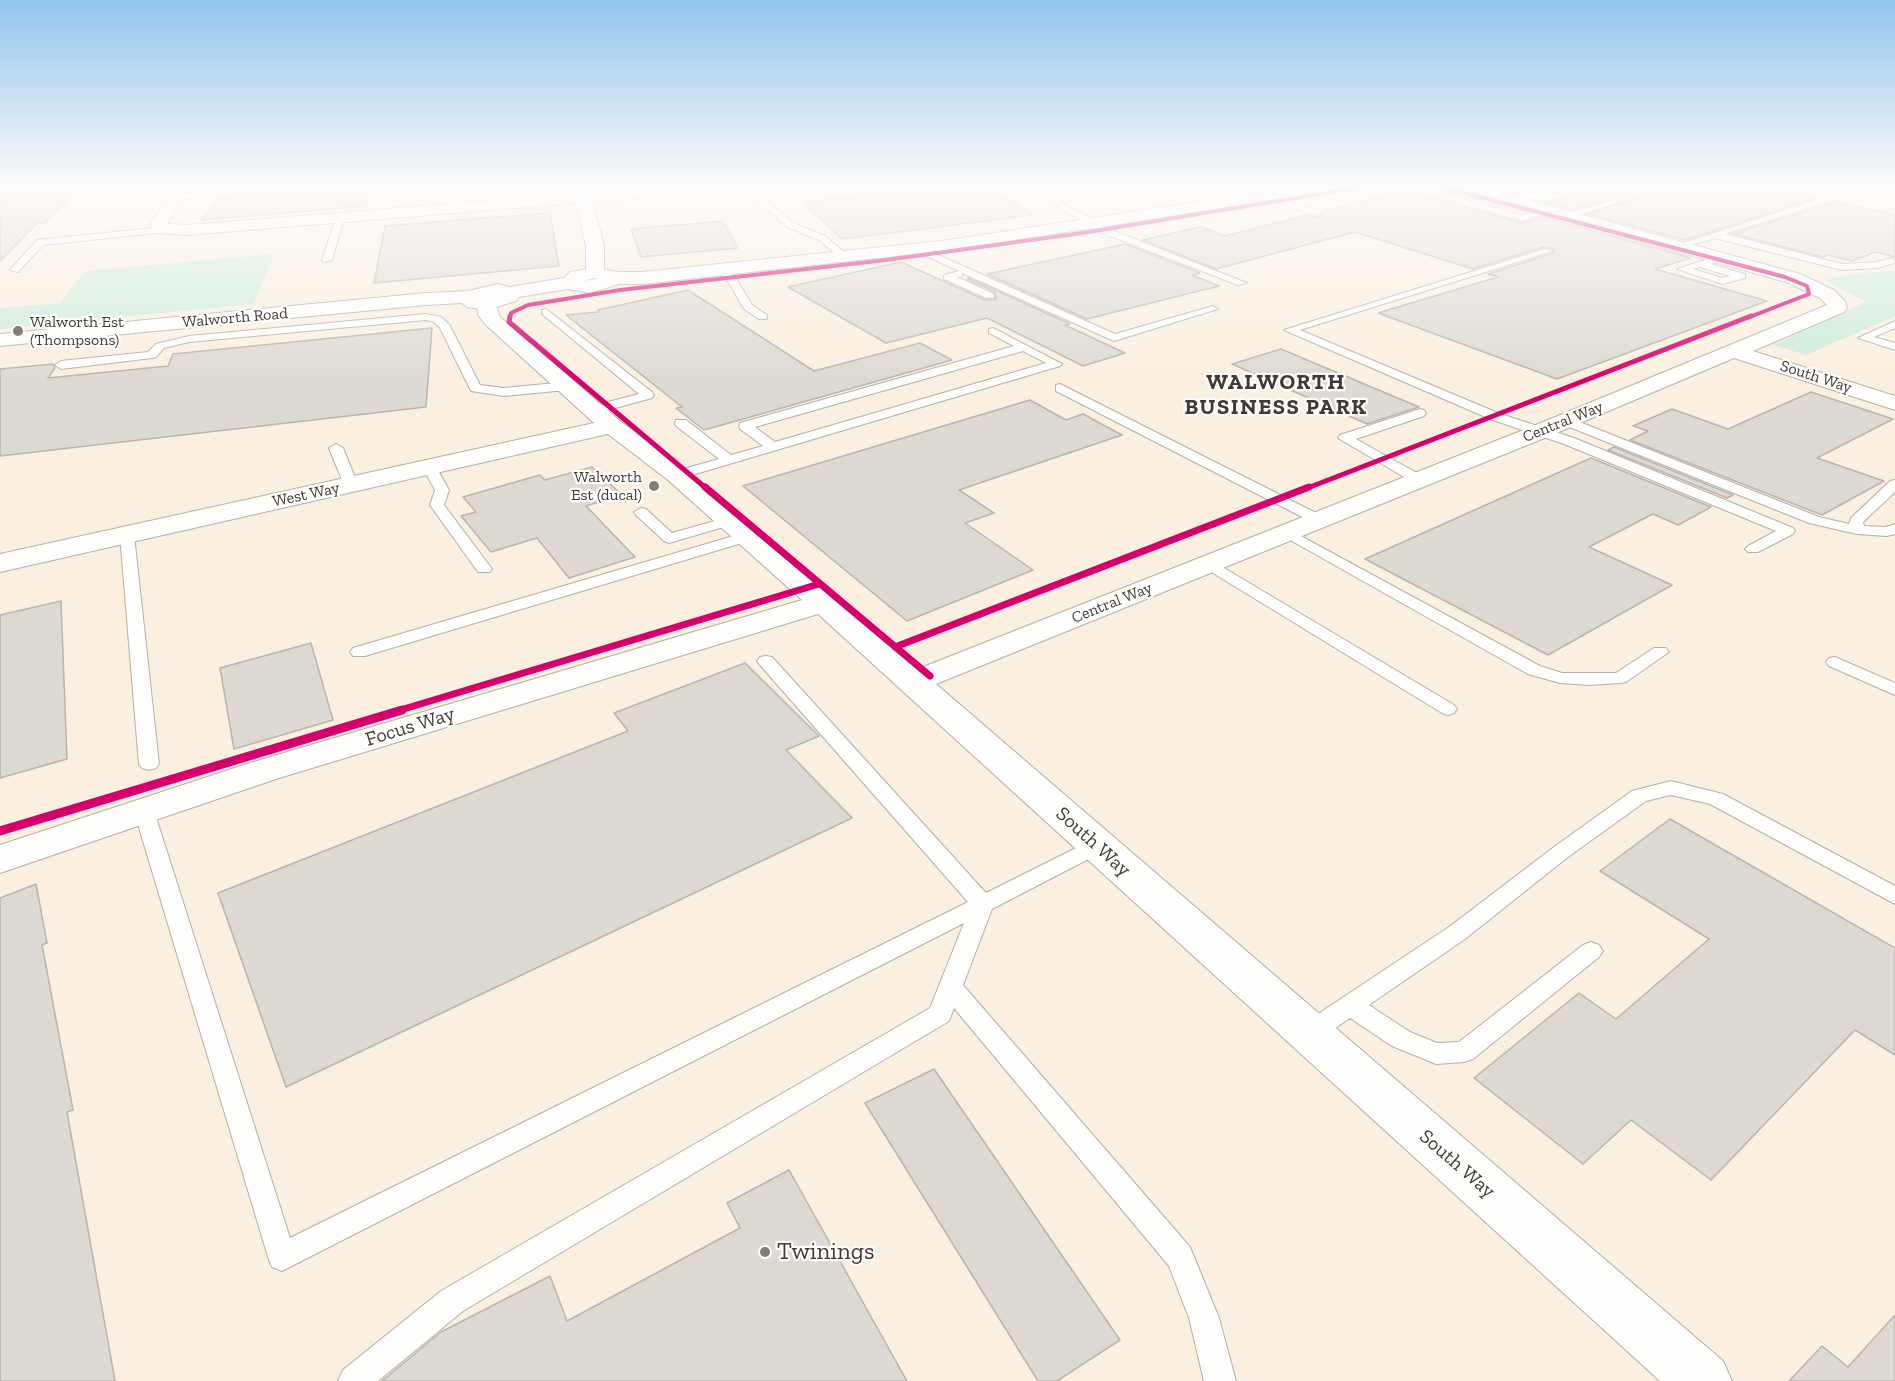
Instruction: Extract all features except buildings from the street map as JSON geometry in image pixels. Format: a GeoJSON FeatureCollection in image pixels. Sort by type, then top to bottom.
{"type":"FeatureCollection","features":[{"type":"Feature","properties":{"kind":"street"},"geometry":{"type":"LineString","coordinates":[[597,250],[604,275]]}},
{"type":"Feature","properties":{"kind":"street","name":"Walworth Road"},"geometry":{"type":"LineString","coordinates":[[0,340],[426,298],[488,298],[570,283],[576,276],[604,275],[642,278],[894,250]]}},
{"type":"Feature","properties":{"kind":"street","name":"Central Way"},"geometry":{"type":"LineString","coordinates":[[912,681],[930,676],[1567,421],[1837,308],[1835,301],[1811,285],[1711,261],[1688,250]]}},
{"type":"Feature","properties":{"kind":"street","name":"South Way"},"geometry":{"type":"LineString","coordinates":[[488,298],[488,315],[493,321],[566,386],[610,416],[1703,1381]]}},
{"type":"Feature","properties":{"kind":"street","name":"South Way"},"geometry":{"type":"LineString","coordinates":[[1736,352],[1895,403]]}},
{"type":"Feature","properties":{"kind":"street","name":"West Way"},"geometry":{"type":"LineString","coordinates":[[0,563],[430,468],[610,416]]}},
{"type":"Feature","properties":{"kind":"street","name":"Focus Way"},"geometry":{"type":"LineString","coordinates":[[0,859],[274,767],[823,603]]}},
{"type":"Feature","properties":{"kind":"lane"},"geometry":{"type":"LineString","coordinates":[[15,270],[32,250]]}},
{"type":"Feature","properties":{"kind":"lane"},"geometry":{"type":"LineString","coordinates":[[327,260],[330,250]]}},
{"type":"Feature","properties":{"kind":"lane"},"geometry":{"type":"LineString","coordinates":[[838,250],[844,256]]}},
{"type":"Feature","properties":{"kind":"lane"},"geometry":{"type":"LineString","coordinates":[[921,250],[1114,338],[1213,309]]}},
{"type":"Feature","properties":{"kind":"lane"},"geometry":{"type":"LineString","coordinates":[[1160,250],[1242,283]]}},
{"type":"Feature","properties":{"kind":"lane"},"geometry":{"type":"LineString","coordinates":[[1777,250],[1842,267],[1878,265],[1891,261]]}},
{"type":"Feature","properties":{"kind":"lane"},"geometry":{"type":"LineString","coordinates":[[1548,251],[1290,330],[1494,416],[1569,441],[1788,531],[1753,549]]}},
{"type":"Feature","properties":{"kind":"lane"},"geometry":{"type":"LineString","coordinates":[[721,269],[733,282],[748,307],[763,317]]}},
{"type":"Feature","properties":{"kind":"lane"},"geometry":{"type":"LineString","coordinates":[[968,272],[948,277],[990,296]]}},
{"type":"Feature","properties":{"kind":"lane"},"geometry":{"type":"LineString","coordinates":[[546,312],[648,395],[610,416]]}},
{"type":"Feature","properties":{"kind":"lane"},"geometry":{"type":"LineString","coordinates":[[62,365],[152,355],[160,346],[189,339],[426,317],[437,319],[445,326],[475,388],[504,392],[566,386]]}},
{"type":"Feature","properties":{"kind":"lane"},"geometry":{"type":"LineString","coordinates":[[1895,324],[1864,338],[1895,347]]}},
{"type":"Feature","properties":{"kind":"lane"},"geometry":{"type":"LineString","coordinates":[[677,475],[1056,364],[993,330]]}},
{"type":"Feature","properties":{"kind":"lane"},"geometry":{"type":"LineString","coordinates":[[773,447],[746,426],[1024,347]]}},
{"type":"Feature","properties":{"kind":"lane"},"geometry":{"type":"LineString","coordinates":[[1060,388],[1319,520]]}},
{"type":"Feature","properties":{"kind":"lane"},"geometry":{"type":"LineString","coordinates":[[1419,480],[1345,438],[1420,413]]}},
{"type":"Feature","properties":{"kind":"lane"},"geometry":{"type":"LineString","coordinates":[[1567,421],[1814,520],[1857,530],[1887,532],[1895,528]]}},
{"type":"Feature","properties":{"kind":"lane"},"geometry":{"type":"LineString","coordinates":[[681,423],[729,460]]}},
{"type":"Feature","properties":{"kind":"lane"},"geometry":{"type":"LineString","coordinates":[[336,448],[351,485]]}},
{"type":"Feature","properties":{"kind":"lane"},"geometry":{"type":"LineString","coordinates":[[430,468],[442,490],[437,505],[484,569]]}},
{"type":"Feature","properties":{"kind":"lane"},"geometry":{"type":"LineString","coordinates":[[1857,530],[1856,521],[1895,484]]}},
{"type":"Feature","properties":{"kind":"lane"},"geometry":{"type":"LineString","coordinates":[[641,512],[669,538],[738,529]]}},
{"type":"Feature","properties":{"kind":"lane"},"geometry":{"type":"LineString","coordinates":[[359,652],[738,529]]}},
{"type":"Feature","properties":{"kind":"lane"},"geometry":{"type":"LineString","coordinates":[[1288,533],[1534,670],[1560,678],[1589,680],[1620,678],[1660,652]]}},
{"type":"Feature","properties":{"kind":"lane"},"geometry":{"type":"LineString","coordinates":[[127,534],[149,764]]}},
{"type":"Feature","properties":{"kind":"lane"},"geometry":{"type":"LineString","coordinates":[[1209,564],[1448,710]]}},
{"type":"Feature","properties":{"kind":"lane"},"geometry":{"type":"LineString","coordinates":[[766,661],[983,904]]}},
{"type":"Feature","properties":{"kind":"lane"},"geometry":{"type":"LineString","coordinates":[[1835,662],[1895,690]]}},
{"type":"Feature","properties":{"kind":"lane"},"geometry":{"type":"LineString","coordinates":[[1309,1033],[1457,933],[1639,796],[1671,788],[1716,799],[1895,896]]}},
{"type":"Feature","properties":{"kind":"lane"},"geometry":{"type":"LineString","coordinates":[[144,811],[282,1257],[1097,846]]}},
{"type":"Feature","properties":{"kind":"lane"},"geometry":{"type":"LineString","coordinates":[[354,1381],[452,1301],[940,1014],[983,904]]}},
{"type":"Feature","properties":{"kind":"lane"},"geometry":{"type":"LineString","coordinates":[[1350,1005],[1401,1039],[1436,1054],[1464,1052],[1592,951]]}},
{"type":"Feature","properties":{"kind":"lane"},"geometry":{"type":"LineString","coordinates":[[951,987],[1180,1257],[1204,1318],[1220,1381]]}},
{"type":"Feature","properties":{"kind":"shaded area","name":"WALWORTH BUSINESS PARK"},"geometry":{"type":"Polygon","coordinates":[[[0,250],[1895,250],[1895,1381],[0,1381],[0,250]]]}},
{"type":"Feature","properties":{"kind":"green space"},"geometry":{"type":"Polygon","coordinates":[[[274,254],[254,304],[0,329],[0,308],[60,303],[85,271],[274,254]]]}},
{"type":"Feature","properties":{"kind":"green space"},"geometry":{"type":"Polygon","coordinates":[[[1895,271],[1895,316],[1806,355],[1773,345],[1866,302],[1825,280],[1861,273],[1895,271]]]}},
{"type":"Feature","properties":{"kind":"cycle path"},"geometry":{"type":"LineString","coordinates":[[930,676],[509,322],[511,313],[528,305],[620,290],[955,250]]}},
{"type":"Feature","properties":{"kind":"cycle path"},"geometry":{"type":"LineString","coordinates":[[895,647],[1809,294],[1807,286],[1785,277],[1684,250]]}},
{"type":"Feature","properties":{"kind":"cycle path"},"geometry":{"type":"LineString","coordinates":[[0,831],[819,584]]}},
{"type":"Feature","properties":{"kind":"place","name":"Walworth Est (Thompsons)"},"geometry":{"type":"Point","coordinates":[18,331]}},
{"type":"Feature","properties":{"kind":"place","name":"Walworth Est (ducal)"},"geometry":{"type":"Point","coordinates":[654,486]}},
{"type":"Feature","properties":{"kind":"place","name":"Twinings"},"geometry":{"type":"Point","coordinates":[765,1252]}},
{"type":"Feature","properties":{"kind":"district","name":"WALWORTH BUSINESS PARK"},"geometry":{"type":"Point","coordinates":[1276,396]}}]}
